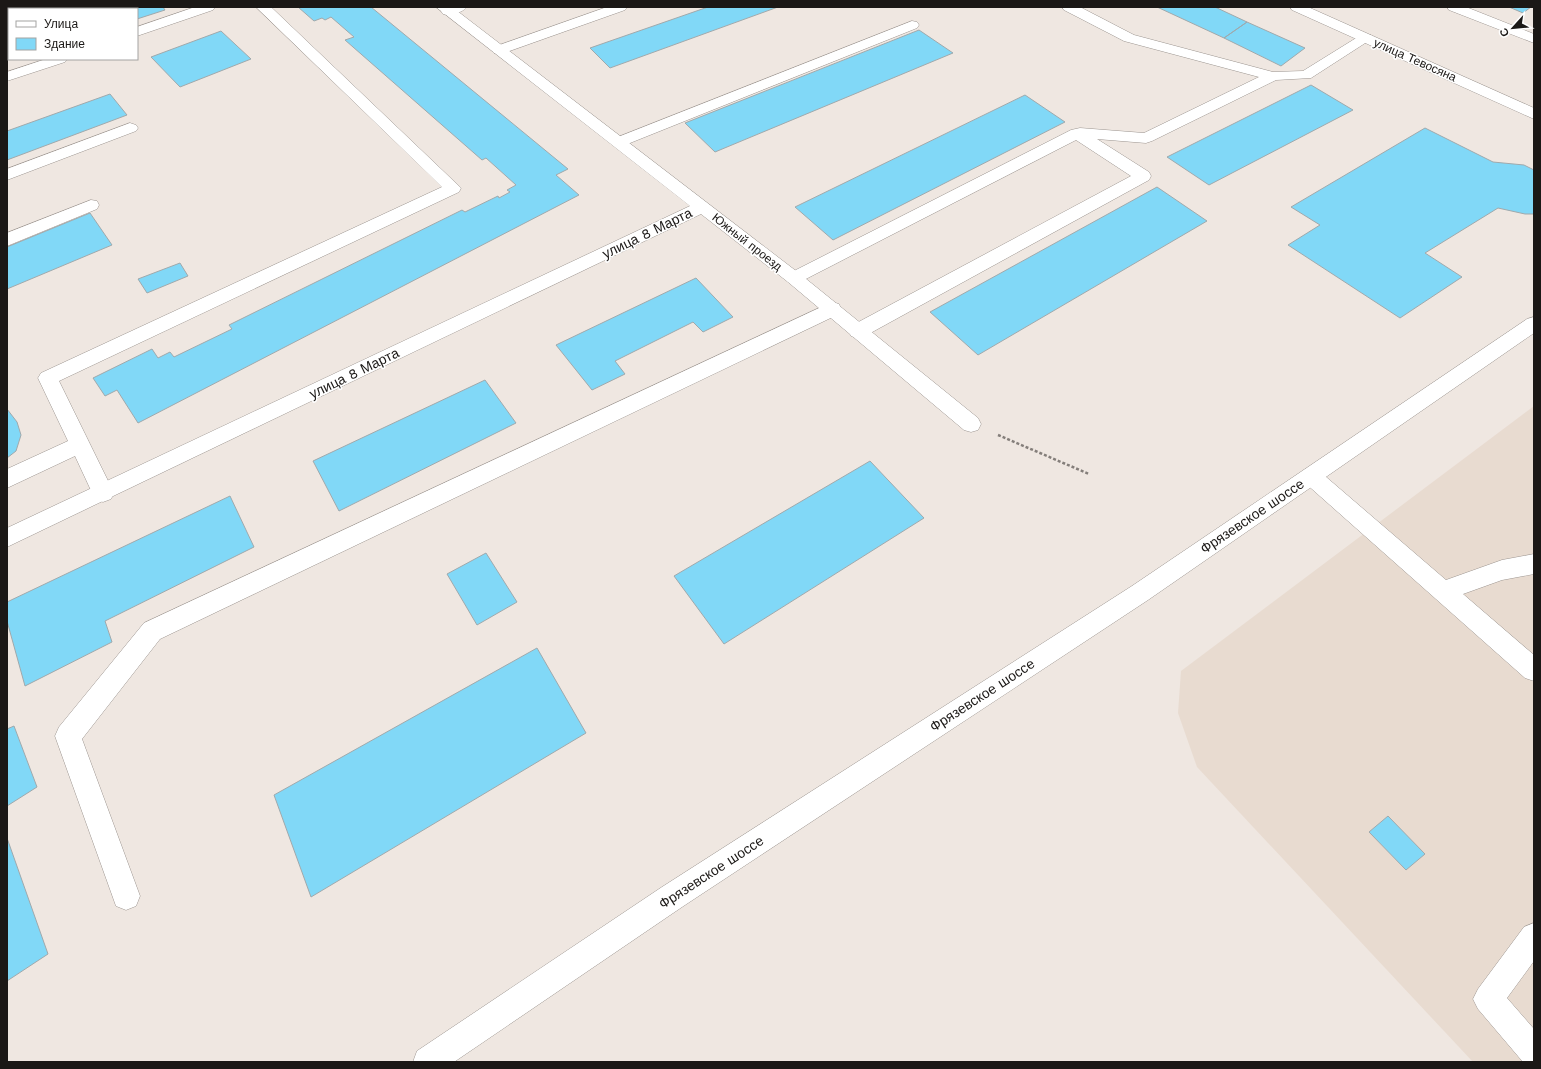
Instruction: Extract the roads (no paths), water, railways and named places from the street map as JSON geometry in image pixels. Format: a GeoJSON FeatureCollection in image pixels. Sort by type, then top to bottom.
{"type":"FeatureCollection","features":[{"type":"Feature","properties":{"kind":"main road"},"geometry":{"type":"LineString","coordinates":[[138,32],[208,7]]}},
{"type":"Feature","properties":{"kind":"main road"},"geometry":{"type":"LineString","coordinates":[[103,493],[48,378],[453,188],[263,7]]}},
{"type":"Feature","properties":{"kind":"main road"},"geometry":{"type":"LineString","coordinates":[[499,50],[620,7]]}},
{"type":"Feature","properties":{"kind":"main road"},"geometry":{"type":"LineString","coordinates":[[1069,7],[1129,38],[1273,76],[1306,75],[1366,38]]}},
{"type":"Feature","properties":{"kind":"main road","name":"улица Тевосяна"},"geometry":{"type":"LineString","coordinates":[[1297,7],[1534,114]]}},
{"type":"Feature","properties":{"kind":"main road"},"geometry":{"type":"LineString","coordinates":[[1454,7],[1534,39]]}},
{"type":"Feature","properties":{"kind":"main road","name":"Южный проезд"},"geometry":{"type":"LineString","coordinates":[[450,8],[499,50],[794,278],[971,424]]}},
{"type":"Feature","properties":{"kind":"main road"},"geometry":{"type":"LineString","coordinates":[[619,142],[912,25]]}},
{"type":"Feature","properties":{"kind":"main road"},"geometry":{"type":"LineString","coordinates":[[7,77],[57,60]]}},
{"type":"Feature","properties":{"kind":"main road"},"geometry":{"type":"LineString","coordinates":[[794,278],[1076,133],[1146,138],[1273,76]]}},
{"type":"Feature","properties":{"kind":"main road"},"geometry":{"type":"LineString","coordinates":[[7,175],[130,128]]}},
{"type":"Feature","properties":{"kind":"main road"},"geometry":{"type":"LineString","coordinates":[[858,331],[1143,176],[1076,133]]}},
{"type":"Feature","properties":{"kind":"main road"},"geometry":{"type":"LineString","coordinates":[[7,240],[91,206]]}},
{"type":"Feature","properties":{"kind":"main road","name":"улица 8 Марта"},"geometry":{"type":"LineString","coordinates":[[7,538],[702,207]]}},
{"type":"Feature","properties":{"kind":"main road"},"geometry":{"type":"LineString","coordinates":[[126,896],[68,736],[152,631],[832,309]]}},
{"type":"Feature","properties":{"kind":"main road","name":"Фрязевское шоссе"},"geometry":{"type":"LineString","coordinates":[[428,1062],[672,897],[1140,593],[1534,324]]}},
{"type":"Feature","properties":{"kind":"main road"},"geometry":{"type":"LineString","coordinates":[[7,479],[80,444]]}},
{"type":"Feature","properties":{"kind":"main road"},"geometry":{"type":"LineString","coordinates":[[1311,476],[1534,670]]}},
{"type":"Feature","properties":{"kind":"main road"},"geometry":{"type":"LineString","coordinates":[[1443,591],[1502,570],[1534,564]]}},
{"type":"Feature","properties":{"kind":"main road"},"geometry":{"type":"LineString","coordinates":[[1534,937],[1488,999],[1534,1052]]}}]}
